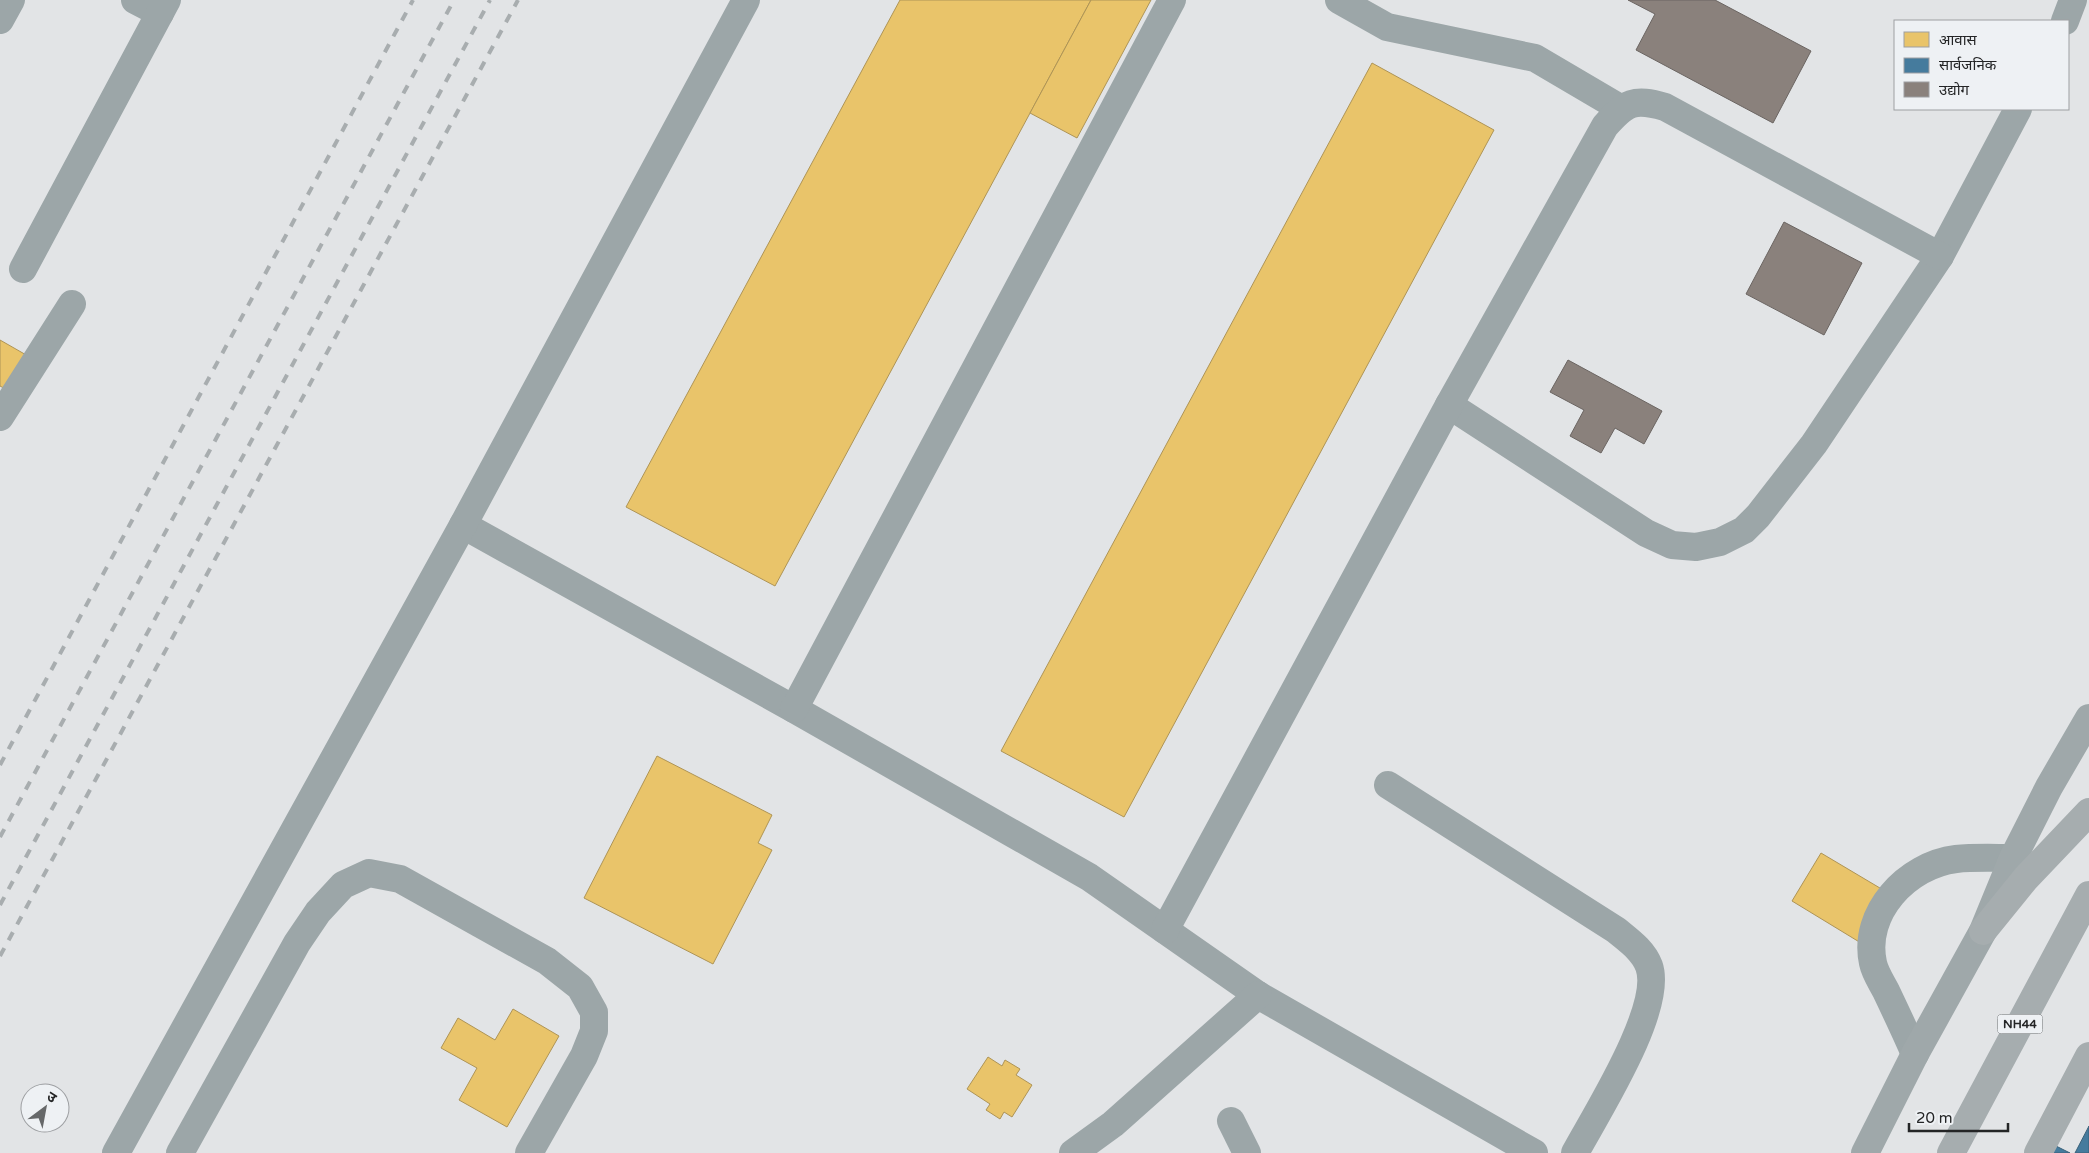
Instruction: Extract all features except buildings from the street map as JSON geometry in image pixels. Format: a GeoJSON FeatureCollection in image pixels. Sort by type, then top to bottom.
{"type":"FeatureCollection","features":[{"type":"Feature","properties":{"kind":"highway"},"geometry":{"type":"LineString","coordinates":[[1983,931],[2026,878],[2089,812]]}},
{"type":"Feature","properties":{"kind":"highway","name":"NH44"},"geometry":{"type":"LineString","coordinates":[[1951,1153],[2089,895]]}},
{"type":"Feature","properties":{"kind":"highway"},"geometry":{"type":"LineString","coordinates":[[2038,1153],[2089,1056]]}},
{"type":"Feature","properties":{"kind":"main road"},"geometry":{"type":"LineString","coordinates":[[1865,1153],[1915,1054],[1983,931],[2013,858],[2049,787],[2089,718]]}},
{"type":"Feature","properties":{"kind":"street"},"geometry":{"type":"LineString","coordinates":[[0,20],[11,0]]}},
{"type":"Feature","properties":{"kind":"street"},"geometry":{"type":"LineString","coordinates":[[23,269],[164,7],[135,0]]}},
{"type":"Feature","properties":{"kind":"street"},"geometry":{"type":"LineString","coordinates":[[116,1153],[463,525],[746,0]]}},
{"type":"Feature","properties":{"kind":"street"},"geometry":{"type":"LineString","coordinates":[[794,708],[1172,0]]}},
{"type":"Feature","properties":{"kind":"street"},"geometry":{"type":"LineString","coordinates":[[1338,0],[1387,27],[1535,58],[1620,108]]}},
{"type":"Feature","properties":{"kind":"street"},"geometry":{"type":"LineString","coordinates":[[2065,20],[2073,0]]}},
{"type":"Feature","properties":{"kind":"street"},"geometry":{"type":"LineString","coordinates":[[1165,930],[1449,405],[1605,126],[1620,108],[1643,101],[1665,107],[1940,256]]}},
{"type":"Feature","properties":{"kind":"street"},"geometry":{"type":"LineString","coordinates":[[1449,405],[1646,533],[1672,545],[1696,547],[1720,542],[1744,530],[1758,516],[1814,444],[1940,256],[2017,110]]}},
{"type":"Feature","properties":{"kind":"street"},"geometry":{"type":"LineString","coordinates":[[0,417],[72,304]]}},
{"type":"Feature","properties":{"kind":"street"},"geometry":{"type":"LineString","coordinates":[[463,525],[794,708],[1088,877],[1258,995],[1534,1153]]}},
{"type":"Feature","properties":{"kind":"street"},"geometry":{"type":"LineString","coordinates":[[1388,785],[1616,930],[1639,949],[1649,967],[1650,987],[1645,1017],[1625,1060],[1575,1153]]}},
{"type":"Feature","properties":{"kind":"street"},"geometry":{"type":"LineString","coordinates":[[1915,1054],[1873,965],[1870,942],[1874,925],[1885,904],[1905,881],[1932,865],[1955,859],[2013,858]]}},
{"type":"Feature","properties":{"kind":"street"},"geometry":{"type":"LineString","coordinates":[[180,1153],[297,943],[318,912],[343,885],[369,873],[400,879],[547,961],[580,987],[594,1012],[594,1031],[584,1056],[529,1153]]}},
{"type":"Feature","properties":{"kind":"street"},"geometry":{"type":"LineString","coordinates":[[1073,1153],[1113,1124],[1258,995]]}},
{"type":"Feature","properties":{"kind":"street"},"geometry":{"type":"LineString","coordinates":[[1231,1121],[1247,1153]]}},
{"type":"Feature","properties":{"kind":"railway"},"geometry":{"type":"LineString","coordinates":[[0,765],[413,0]]}},
{"type":"Feature","properties":{"kind":"railway"},"geometry":{"type":"LineString","coordinates":[[0,837],[454,0]]}},
{"type":"Feature","properties":{"kind":"railway"},"geometry":{"type":"LineString","coordinates":[[0,905],[490,0]]}},
{"type":"Feature","properties":{"kind":"railway"},"geometry":{"type":"LineString","coordinates":[[0,956],[518,0]]}}]}
